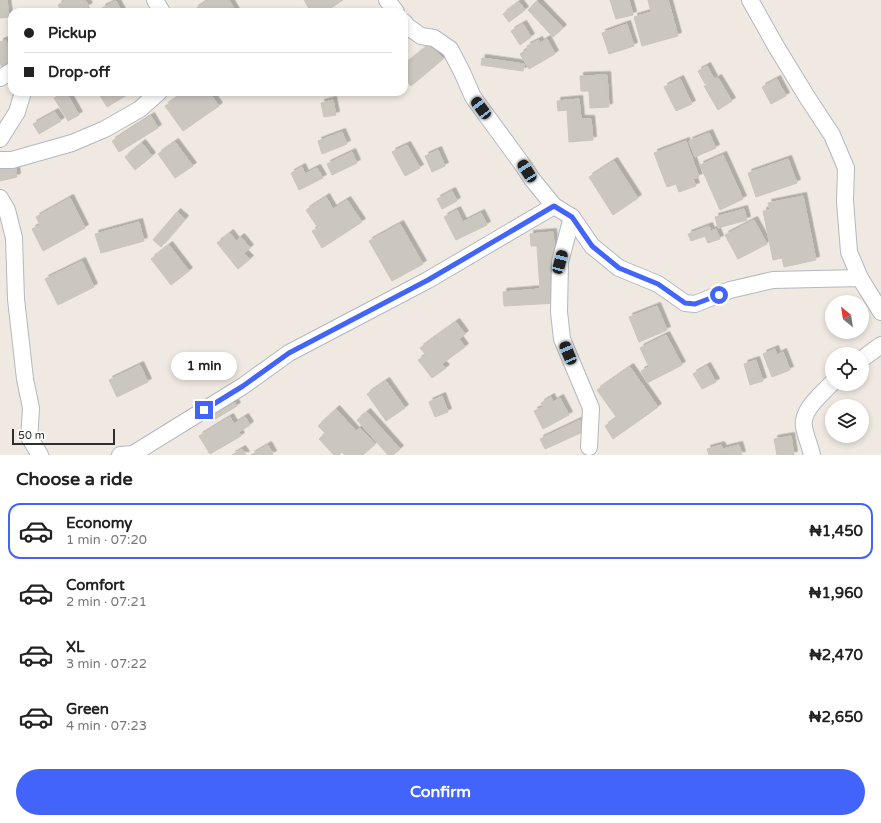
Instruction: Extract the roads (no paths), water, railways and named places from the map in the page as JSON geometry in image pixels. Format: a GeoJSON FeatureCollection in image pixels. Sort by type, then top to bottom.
{"type":"FeatureCollection","features":[{"type":"Feature","properties":{"kind":"street"},"geometry":{"type":"LineString","coordinates":[[750,0],[777,48],[832,135],[846,168],[845,200],[849,252],[860,278],[881,312]]}},
{"type":"Feature","properties":{"kind":"street"},"geometry":{"type":"LineString","coordinates":[[408,27],[421,36],[434,38],[450,49],[473,97],[532,179],[554,206],[572,217],[592,246],[619,268],[658,284],[685,303],[695,304],[730,290],[773,280],[860,278]]}},
{"type":"Feature","properties":{"kind":"street"},"geometry":{"type":"LineString","coordinates":[[0,139],[17,112],[22,96]]}},
{"type":"Feature","properties":{"kind":"street"},"geometry":{"type":"LineString","coordinates":[[0,160],[12,160],[72,143],[105,129],[140,109],[155,96]]}},
{"type":"Feature","properties":{"kind":"street"},"geometry":{"type":"LineString","coordinates":[[120,455],[133,454],[243,386],[289,353],[428,280],[554,206]]}},
{"type":"Feature","properties":{"kind":"street"},"geometry":{"type":"LineString","coordinates":[[2,208],[14,238],[16,299],[25,379],[31,408],[29,437],[40,455]]}},
{"type":"Feature","properties":{"kind":"street"},"geometry":{"type":"LineString","coordinates":[[572,217],[560,262],[559,312],[562,339],[591,408],[589,447]]}},
{"type":"Feature","properties":{"kind":"street"},"geometry":{"type":"LineString","coordinates":[[869,353],[881,345]]}},
{"type":"Feature","properties":{"kind":"street"},"geometry":{"type":"LineString","coordinates":[[812,455],[804,427],[804,417],[809,407],[825,390]]}}]}
